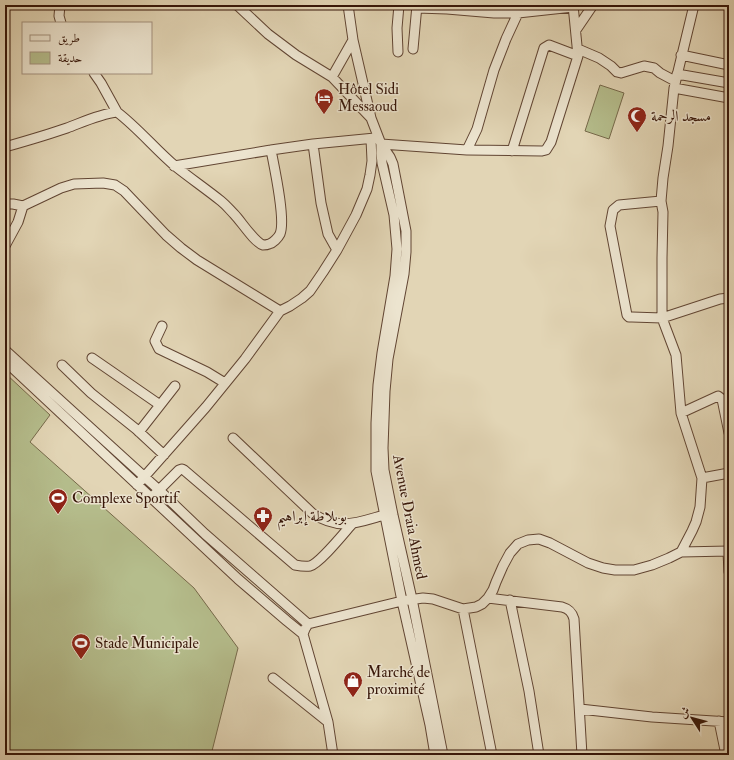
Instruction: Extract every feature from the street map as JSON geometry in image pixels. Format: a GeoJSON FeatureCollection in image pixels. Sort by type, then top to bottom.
{"type":"FeatureCollection","features":[{"type":"Feature","properties":{"kind":"street"},"geometry":{"type":"LineString","coordinates":[[60,5],[59,16],[61,22]]}},
{"type":"Feature","properties":{"kind":"street"},"geometry":{"type":"LineString","coordinates":[[237,5],[268,34],[296,55],[332,77],[372,118]]}},
{"type":"Feature","properties":{"kind":"street"},"geometry":{"type":"LineString","coordinates":[[137,485],[225,384],[280,311],[302,298],[310,291],[337,250],[356,215],[367,189],[377,140],[353,40],[348,5]]}},
{"type":"Feature","properties":{"kind":"street"},"geometry":{"type":"LineString","coordinates":[[398,52],[397,28],[399,5]]}},
{"type":"Feature","properties":{"kind":"street"},"geometry":{"type":"LineString","coordinates":[[576,30],[593,5]]}},
{"type":"Feature","properties":{"kind":"street"},"geometry":{"type":"LineString","coordinates":[[681,552],[696,522],[700,507],[702,478],[681,413],[676,354],[662,318],[663,212],[661,201],[662,178],[668,146],[675,81],[693,5]]}},
{"type":"Feature","properties":{"kind":"street"},"geometry":{"type":"LineString","coordinates":[[174,166],[313,144],[377,140],[467,150],[542,151],[546,150],[549,146],[578,52],[573,6],[518,9],[494,13],[474,8],[417,6],[413,49]]}},
{"type":"Feature","properties":{"kind":"street"},"geometry":{"type":"LineString","coordinates":[[467,150],[477,129],[494,70],[518,9]]}},
{"type":"Feature","properties":{"kind":"street"},"geometry":{"type":"LineString","coordinates":[[332,77],[353,40]]}},
{"type":"Feature","properties":{"kind":"street"},"geometry":{"type":"LineString","coordinates":[[512,151],[544,48],[549,46],[599,58],[617,72],[621,73],[644,66],[654,68],[675,81],[729,98]]}},
{"type":"Feature","properties":{"kind":"street"},"geometry":{"type":"LineString","coordinates":[[682,55],[729,65]]}},
{"type":"Feature","properties":{"kind":"street"},"geometry":{"type":"LineString","coordinates":[[95,74],[117,112],[174,166],[222,202],[238,218],[254,238],[265,245],[271,244],[281,233],[280,202],[271,150]]}},
{"type":"Feature","properties":{"kind":"street"},"geometry":{"type":"LineString","coordinates":[[675,81],[729,83]]}},
{"type":"Feature","properties":{"kind":"street"},"geometry":{"type":"LineString","coordinates":[[5,147],[55,132],[93,118],[117,112]]}},
{"type":"Feature","properties":{"kind":"street","name":"Avenue Draia Ahmed"},"geometry":{"type":"LineString","coordinates":[[377,140],[394,215],[397,249],[385,391],[383,448],[384,470],[412,599],[443,755]]}},
{"type":"Feature","properties":{"kind":"street"},"geometry":{"type":"LineString","coordinates":[[313,144],[321,203],[328,234],[337,250]]}},
{"type":"Feature","properties":{"kind":"street"},"geometry":{"type":"LineString","coordinates":[[5,204],[22,206],[61,188],[74,184],[115,185],[124,191],[166,235],[181,248],[197,260],[280,311]]}},
{"type":"Feature","properties":{"kind":"street"},"geometry":{"type":"LineString","coordinates":[[661,201],[619,205],[613,210],[610,226],[626,315],[632,318],[662,318],[720,299],[729,298]]}},
{"type":"Feature","properties":{"kind":"street"},"geometry":{"type":"LineString","coordinates":[[5,246],[18,222],[22,206]]}},
{"type":"Feature","properties":{"kind":"street","name":"Avenue Draia Ahmed"},"geometry":{"type":"LineString","coordinates":[[392,320],[382,353],[378,385],[376,415],[376,471],[402,601],[436,755]]}},
{"type":"Feature","properties":{"kind":"street"},"geometry":{"type":"LineString","coordinates":[[162,326],[156,341],[160,349],[207,372],[225,384]]}},
{"type":"Feature","properties":{"kind":"street"},"geometry":{"type":"LineString","coordinates":[[5,350],[159,490],[204,534],[308,624]]}},
{"type":"Feature","properties":{"kind":"street"},"geometry":{"type":"LineString","coordinates":[[92,358],[160,405]]}},
{"type":"Feature","properties":{"kind":"street"},"geometry":{"type":"LineString","coordinates":[[5,361],[238,579],[303,634]]}},
{"type":"Feature","properties":{"kind":"street"},"geometry":{"type":"LineString","coordinates":[[62,365],[91,394],[139,432],[164,455]]}},
{"type":"Feature","properties":{"kind":"street"},"geometry":{"type":"LineString","coordinates":[[139,432],[175,386]]}},
{"type":"Feature","properties":{"kind":"street"},"geometry":{"type":"LineString","coordinates":[[681,413],[718,396],[722,399],[729,433]]}},
{"type":"Feature","properties":{"kind":"street"},"geometry":{"type":"LineString","coordinates":[[233,438],[312,513],[320,518],[330,522],[352,524],[384,515]]}},
{"type":"Feature","properties":{"kind":"street"},"geometry":{"type":"LineString","coordinates":[[151,498],[179,470],[182,469],[295,564],[304,567],[311,566],[315,563],[332,547],[352,524]]}},
{"type":"Feature","properties":{"kind":"street"},"geometry":{"type":"LineString","coordinates":[[702,478],[729,473]]}},
{"type":"Feature","properties":{"kind":"street"},"geometry":{"type":"LineString","coordinates":[[333,755],[328,722],[303,634],[304,629],[308,624],[412,599],[434,599],[463,609],[476,607],[488,598],[510,553],[518,544],[528,540],[539,539],[550,543],[588,563],[615,570],[634,570],[652,565],[681,552],[729,552],[729,572]]}},
{"type":"Feature","properties":{"kind":"street"},"geometry":{"type":"LineString","coordinates":[[488,598],[562,607],[568,609],[572,613],[574,619],[582,755]]}},
{"type":"Feature","properties":{"kind":"street"},"geometry":{"type":"LineString","coordinates":[[510,600],[539,755]]}},
{"type":"Feature","properties":{"kind":"street"},"geometry":{"type":"LineString","coordinates":[[463,609],[492,755]]}},
{"type":"Feature","properties":{"kind":"street"},"geometry":{"type":"LineString","coordinates":[[273,678],[328,722]]}},
{"type":"Feature","properties":{"kind":"street"},"geometry":{"type":"LineString","coordinates":[[580,709],[652,717],[729,722]]}},
{"type":"Feature","properties":{"kind":"street"},"geometry":{"type":"LineString","coordinates":[[719,721],[726,755]]}},
{"type":"Feature","properties":{"kind":"green space"},"geometry":{"type":"Polygon","coordinates":[[[600,85],[624,93],[609,139],[585,131],[600,85]]]}},
{"type":"Feature","properties":{"kind":"green space","name":"Complexe Sportif"},"geometry":{"type":"Polygon","coordinates":[[[5,373],[50,415],[30,442],[194,588],[238,648],[211,755],[5,755],[5,373]]]}},
{"type":"Feature","properties":{"kind":"place","name":"Hôtel Sidi Messaoud"},"geometry":{"type":"Point","coordinates":[324,115]}},
{"type":"Feature","properties":{"kind":"place","name":"مسجد الرحمة"},"geometry":{"type":"Point","coordinates":[637,133]}},
{"type":"Feature","properties":{"kind":"place","name":"Complexe Sportif"},"geometry":{"type":"Point","coordinates":[58,515]}},
{"type":"Feature","properties":{"kind":"place","name":"بوبلاطة إبراهيم"},"geometry":{"type":"Point","coordinates":[263,533]}},
{"type":"Feature","properties":{"kind":"place","name":"Stade Municipale"},"geometry":{"type":"Point","coordinates":[81,660]}},
{"type":"Feature","properties":{"kind":"place","name":"Marché de proximité"},"geometry":{"type":"Point","coordinates":[353,698]}}]}
